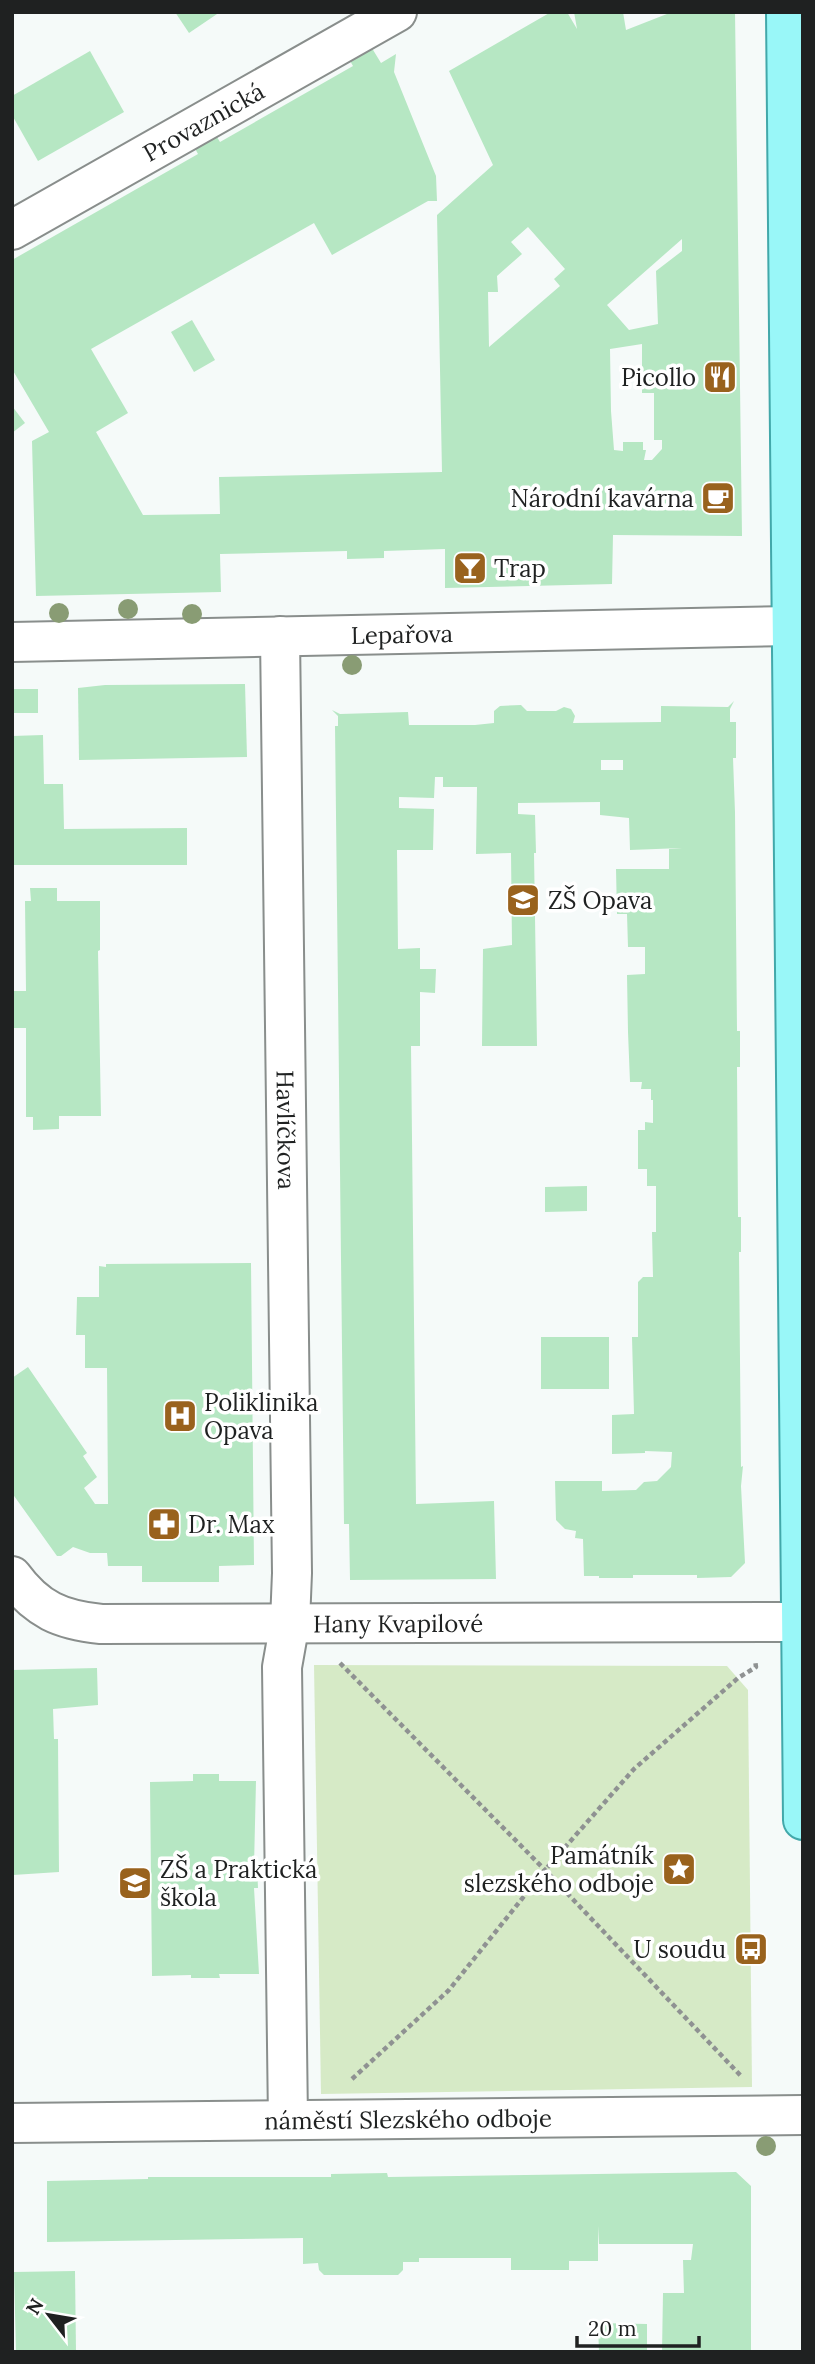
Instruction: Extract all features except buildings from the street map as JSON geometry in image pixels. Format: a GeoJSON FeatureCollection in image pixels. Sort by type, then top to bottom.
{"type":"FeatureCollection","features":[{"type":"Feature","properties":{"kind":"main road"},"geometry":{"type":"LineString","coordinates":[[786,12],[795,106],[791,626],[803,1820]]}},
{"type":"Feature","properties":{"kind":"street","name":"Provaznická"},"geometry":{"type":"LineString","coordinates":[[12,230],[397,12]]}},
{"type":"Feature","properties":{"kind":"street","name":"Lepařova"},"geometry":{"type":"LineString","coordinates":[[12,642],[791,626]]}},
{"type":"Feature","properties":{"kind":"street","name":"Havlíčkova"},"geometry":{"type":"LineString","coordinates":[[280,636],[292,1573],[290,1622],[282,1667],[300,2120]]}},
{"type":"Feature","properties":{"kind":"street","name":"Hany Kvapilové"},"geometry":{"type":"LineString","coordinates":[[13,1580],[35,1603],[54,1614],[75,1622],[101,1625],[290,1622],[801,1622]]}},
{"type":"Feature","properties":{"kind":"street","name":"náměstí Slezského odboje"},"geometry":{"type":"LineString","coordinates":[[12,2123],[803,2115]]}},
{"type":"Feature","properties":{"kind":"path"},"geometry":{"type":"LineString","coordinates":[[300,2120],[449,1990],[545,1870],[634,1769],[738,1678],[756,1667],[751,1622]]}},
{"type":"Feature","properties":{"kind":"path"},"geometry":{"type":"LineString","coordinates":[[343,1623],[340,1664],[545,1870],[752,2087],[760,2115]]}},
{"type":"Feature","properties":{"kind":"green space"},"geometry":{"type":"Polygon","coordinates":[[[314,1665],[727,1666],[748,1690],[752,2087],[321,2094],[314,1665]]]}},
{"type":"Feature","properties":{"kind":"place","name":"Picollo"},"geometry":{"type":"Point","coordinates":[720,377]}},
{"type":"Feature","properties":{"kind":"place","name":"Národní kavárna"},"geometry":{"type":"Point","coordinates":[718,498]}},
{"type":"Feature","properties":{"kind":"place","name":"Trap"},"geometry":{"type":"Point","coordinates":[470,568]}},
{"type":"Feature","properties":{"kind":"place","name":"ZŠ Opava"},"geometry":{"type":"Point","coordinates":[523,900]}},
{"type":"Feature","properties":{"kind":"place","name":"Poliklinika Opava"},"geometry":{"type":"Point","coordinates":[180,1416]}},
{"type":"Feature","properties":{"kind":"place","name":"Dr. Max"},"geometry":{"type":"Point","coordinates":[164,1524]}},
{"type":"Feature","properties":{"kind":"place","name":"Památník slezského odboje"},"geometry":{"type":"Point","coordinates":[679,1869]}},
{"type":"Feature","properties":{"kind":"place","name":"ZŠ a Praktická škola"},"geometry":{"type":"Point","coordinates":[135,1883]}},
{"type":"Feature","properties":{"kind":"place","name":"U soudu"},"geometry":{"type":"Point","coordinates":[751,1949]}}]}
